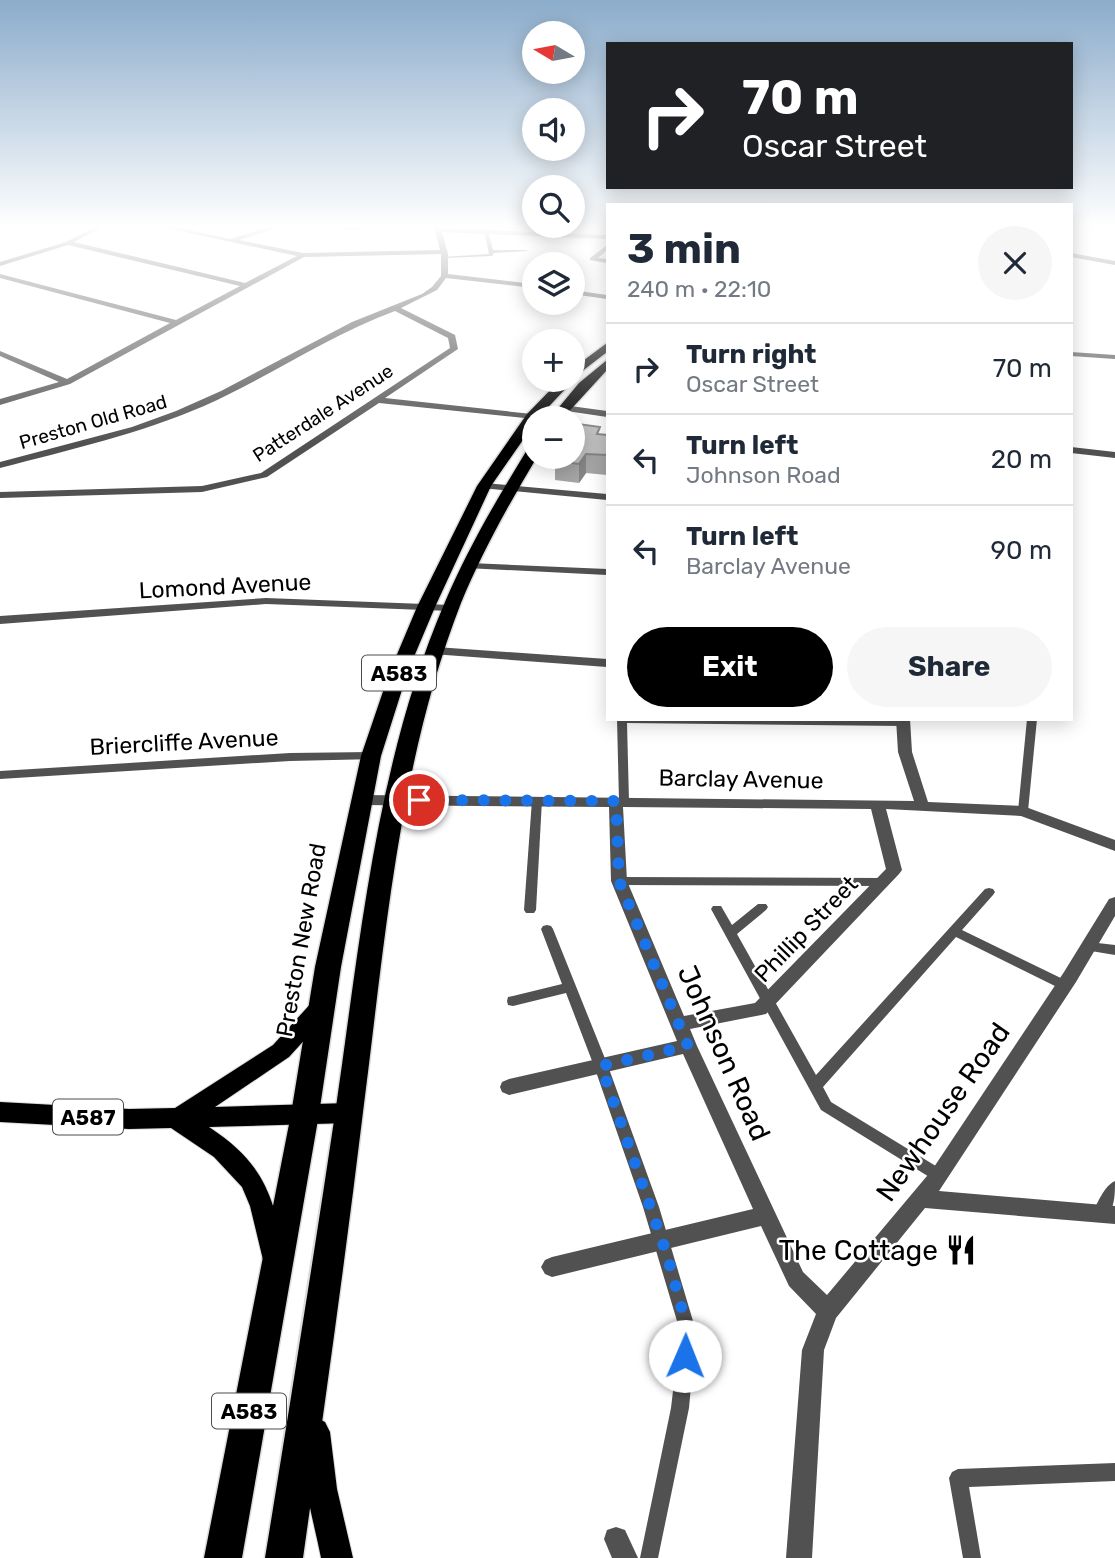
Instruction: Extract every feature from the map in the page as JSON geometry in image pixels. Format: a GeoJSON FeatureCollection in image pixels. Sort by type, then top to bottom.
{"type":"FeatureCollection","features":[{"type":"Feature","properties":{"kind":"highway"},"geometry":{"type":"LineString","coordinates":[[585,365],[606,347]]}},
{"type":"Feature","properties":{"kind":"highway"},"geometry":{"type":"LineString","coordinates":[[567,406],[606,365]]}},
{"type":"Feature","properties":{"kind":"highway","name":"Preston New Road"},"geometry":{"type":"LineString","coordinates":[[542,406],[556,392]]}},
{"type":"Feature","properties":{"kind":"highway","name":"Preston New Road"},"geometry":{"type":"LineString","coordinates":[[223,1558],[360,800],[371,756],[399,671],[426,607],[484,486],[522,431]]}},
{"type":"Feature","properties":{"kind":"highway","name":"A583"},"geometry":{"type":"LineString","coordinates":[[284,1558],[310,1391],[369,955],[396,800],[421,694],[451,608],[507,489],[522,467]]}},
{"type":"Feature","properties":{"kind":"main road"},"geometry":{"type":"LineString","coordinates":[[177,1119],[281,1051],[323,1005]]}},
{"type":"Feature","properties":{"kind":"main road","name":"A587"},"geometry":{"type":"LineString","coordinates":[[0,1112],[129,1119],[349,1113]]}},
{"type":"Feature","properties":{"kind":"main road","name":"A583"},"geometry":{"type":"LineString","coordinates":[[177,1119],[223,1149],[250,1177],[258,1194],[275,1264]]}},
{"type":"Feature","properties":{"kind":"main road"},"geometry":{"type":"LineString","coordinates":[[310,1391],[322,1489],[337,1558]]}},
{"type":"Feature","properties":{"kind":"street"},"geometry":{"type":"LineString","coordinates":[[86,299],[177,323]]}},
{"type":"Feature","properties":{"kind":"street"},"geometry":{"type":"LineString","coordinates":[[0,402],[67,382],[219,299]]}},
{"type":"Feature","properties":{"kind":"street","name":"Preston Old Road"},"geometry":{"type":"LineString","coordinates":[[0,465],[148,425],[181,413],[293,358],[352,325],[411,299]]}},
{"type":"Feature","properties":{"kind":"street","name":"Patterdale Avenue"},"geometry":{"type":"LineString","coordinates":[[0,495],[202,489],[264,475],[454,349],[452,337],[393,307]]}},
{"type":"Feature","properties":{"kind":"street"},"geometry":{"type":"LineString","coordinates":[[0,354],[67,382]]}},
{"type":"Feature","properties":{"kind":"street"},"geometry":{"type":"LineString","coordinates":[[1073,354],[1115,358]]}},
{"type":"Feature","properties":{"kind":"street"},"geometry":{"type":"LineString","coordinates":[[377,400],[522,416]]}},
{"type":"Feature","properties":{"kind":"street"},"geometry":{"type":"LineString","coordinates":[[585,414],[606,414]]}},
{"type":"Feature","properties":{"kind":"street"},"geometry":{"type":"LineString","coordinates":[[1073,450],[1115,455]]}},
{"type":"Feature","properties":{"kind":"street"},"geometry":{"type":"LineString","coordinates":[[484,486],[606,497]]}},
{"type":"Feature","properties":{"kind":"street"},"geometry":{"type":"LineString","coordinates":[[470,566],[606,572]]}},
{"type":"Feature","properties":{"kind":"street","name":"Lomond Avenue"},"geometry":{"type":"LineString","coordinates":[[0,620],[266,601],[451,608]]}},
{"type":"Feature","properties":{"kind":"street"},"geometry":{"type":"LineString","coordinates":[[436,651],[606,663]]}},
{"type":"Feature","properties":{"kind":"street"},"geometry":{"type":"LineString","coordinates":[[903,721],[905,752],[922,805]]}},
{"type":"Feature","properties":{"kind":"street","name":"Briercliffe Avenue"},"geometry":{"type":"LineString","coordinates":[[0,775],[290,757],[371,756]]}},
{"type":"Feature","properties":{"kind":"street","name":"Barclay Avenue"},"geometry":{"type":"LineString","coordinates":[[360,800],[877,804],[1023,811],[1115,846]]}},
{"type":"Feature","properties":{"kind":"street","name":"Johnson Road"},"geometry":{"type":"LineString","coordinates":[[620,801],[619,881],[688,1046],[796,1279],[828,1311]]}},
{"type":"Feature","properties":{"kind":"street","name":"Phillip Street"},"geometry":{"type":"LineString","coordinates":[[679,1024],[760,1009],[894,870],[877,804]]}},
{"type":"Feature","properties":{"kind":"street","name":"Newhouse Road"},"geometry":{"type":"LineString","coordinates":[[799,1558],[813,1350],[828,1311],[939,1176],[1090,947],[1115,903]]}},
{"type":"Feature","properties":{"kind":"street"},"geometry":{"type":"LineString","coordinates":[[509,1087],[688,1046]]}},
{"type":"Feature","properties":{"kind":"street"},"geometry":{"type":"LineString","coordinates":[[921,1199],[1108,1215]]}},
{"type":"Feature","properties":{"kind":"street"},"geometry":{"type":"LineString","coordinates":[[552,1267],[662,1238],[766,1215]]}},
{"type":"Feature","properties":{"kind":"lane"},"geometry":{"type":"LineString","coordinates":[[620,801],[622,721]]}},
{"type":"Feature","properties":{"kind":"lane"},"geometry":{"type":"LineString","coordinates":[[1023,811],[1032,721]]}},
{"type":"Feature","properties":{"kind":"lane"},"geometry":{"type":"LineString","coordinates":[[530,909],[537,800]]}},
{"type":"Feature","properties":{"kind":"lane"},"geometry":{"type":"LineString","coordinates":[[619,881],[883,882]]}},
{"type":"Feature","properties":{"kind":"lane"},"geometry":{"type":"LineString","coordinates":[[815,1086],[989,892]]}},
{"type":"Feature","properties":{"kind":"lane"},"geometry":{"type":"LineString","coordinates":[[730,933],[762,906]]}},
{"type":"Feature","properties":{"kind":"lane"},"geometry":{"type":"LineString","coordinates":[[717,909],[826,1106],[939,1176]]}},
{"type":"Feature","properties":{"kind":"lane"},"geometry":{"type":"LineString","coordinates":[[547,929],[601,1066],[662,1238],[688,1331],[680,1408],[649,1558]]}},
{"type":"Feature","properties":{"kind":"lane"},"geometry":{"type":"LineString","coordinates":[[954,931],[1064,985]]}},
{"type":"Feature","properties":{"kind":"lane"},"geometry":{"type":"LineString","coordinates":[[1090,947],[1115,950]]}},
{"type":"Feature","properties":{"kind":"lane"},"geometry":{"type":"LineString","coordinates":[[513,1001],[570,987]]}},
{"type":"Feature","properties":{"kind":"lane"},"geometry":{"type":"LineString","coordinates":[[1108,1215],[1115,1188]]}},
{"type":"Feature","properties":{"kind":"lane"},"geometry":{"type":"LineString","coordinates":[[972,1558],[958,1478],[1115,1472]]}},
{"type":"Feature","properties":{"kind":"building"},"geometry":{"type":"Polygon","coordinates":[[[585,425],[600,427],[597,434],[606,435],[606,455],[586,454],[585,425]]]}},
{"type":"Feature","properties":{"kind":"place","name":"The Cottage"},"geometry":{"type":"Point","coordinates":[961,1250]}},
{"type":"Feature","properties":{"kind":"route"},"geometry":{"type":"LineString","coordinates":[[419,800],[616,801],[619,881],[688,1046],[601,1066],[667,1255],[688,1331],[685,1356]]}}]}
